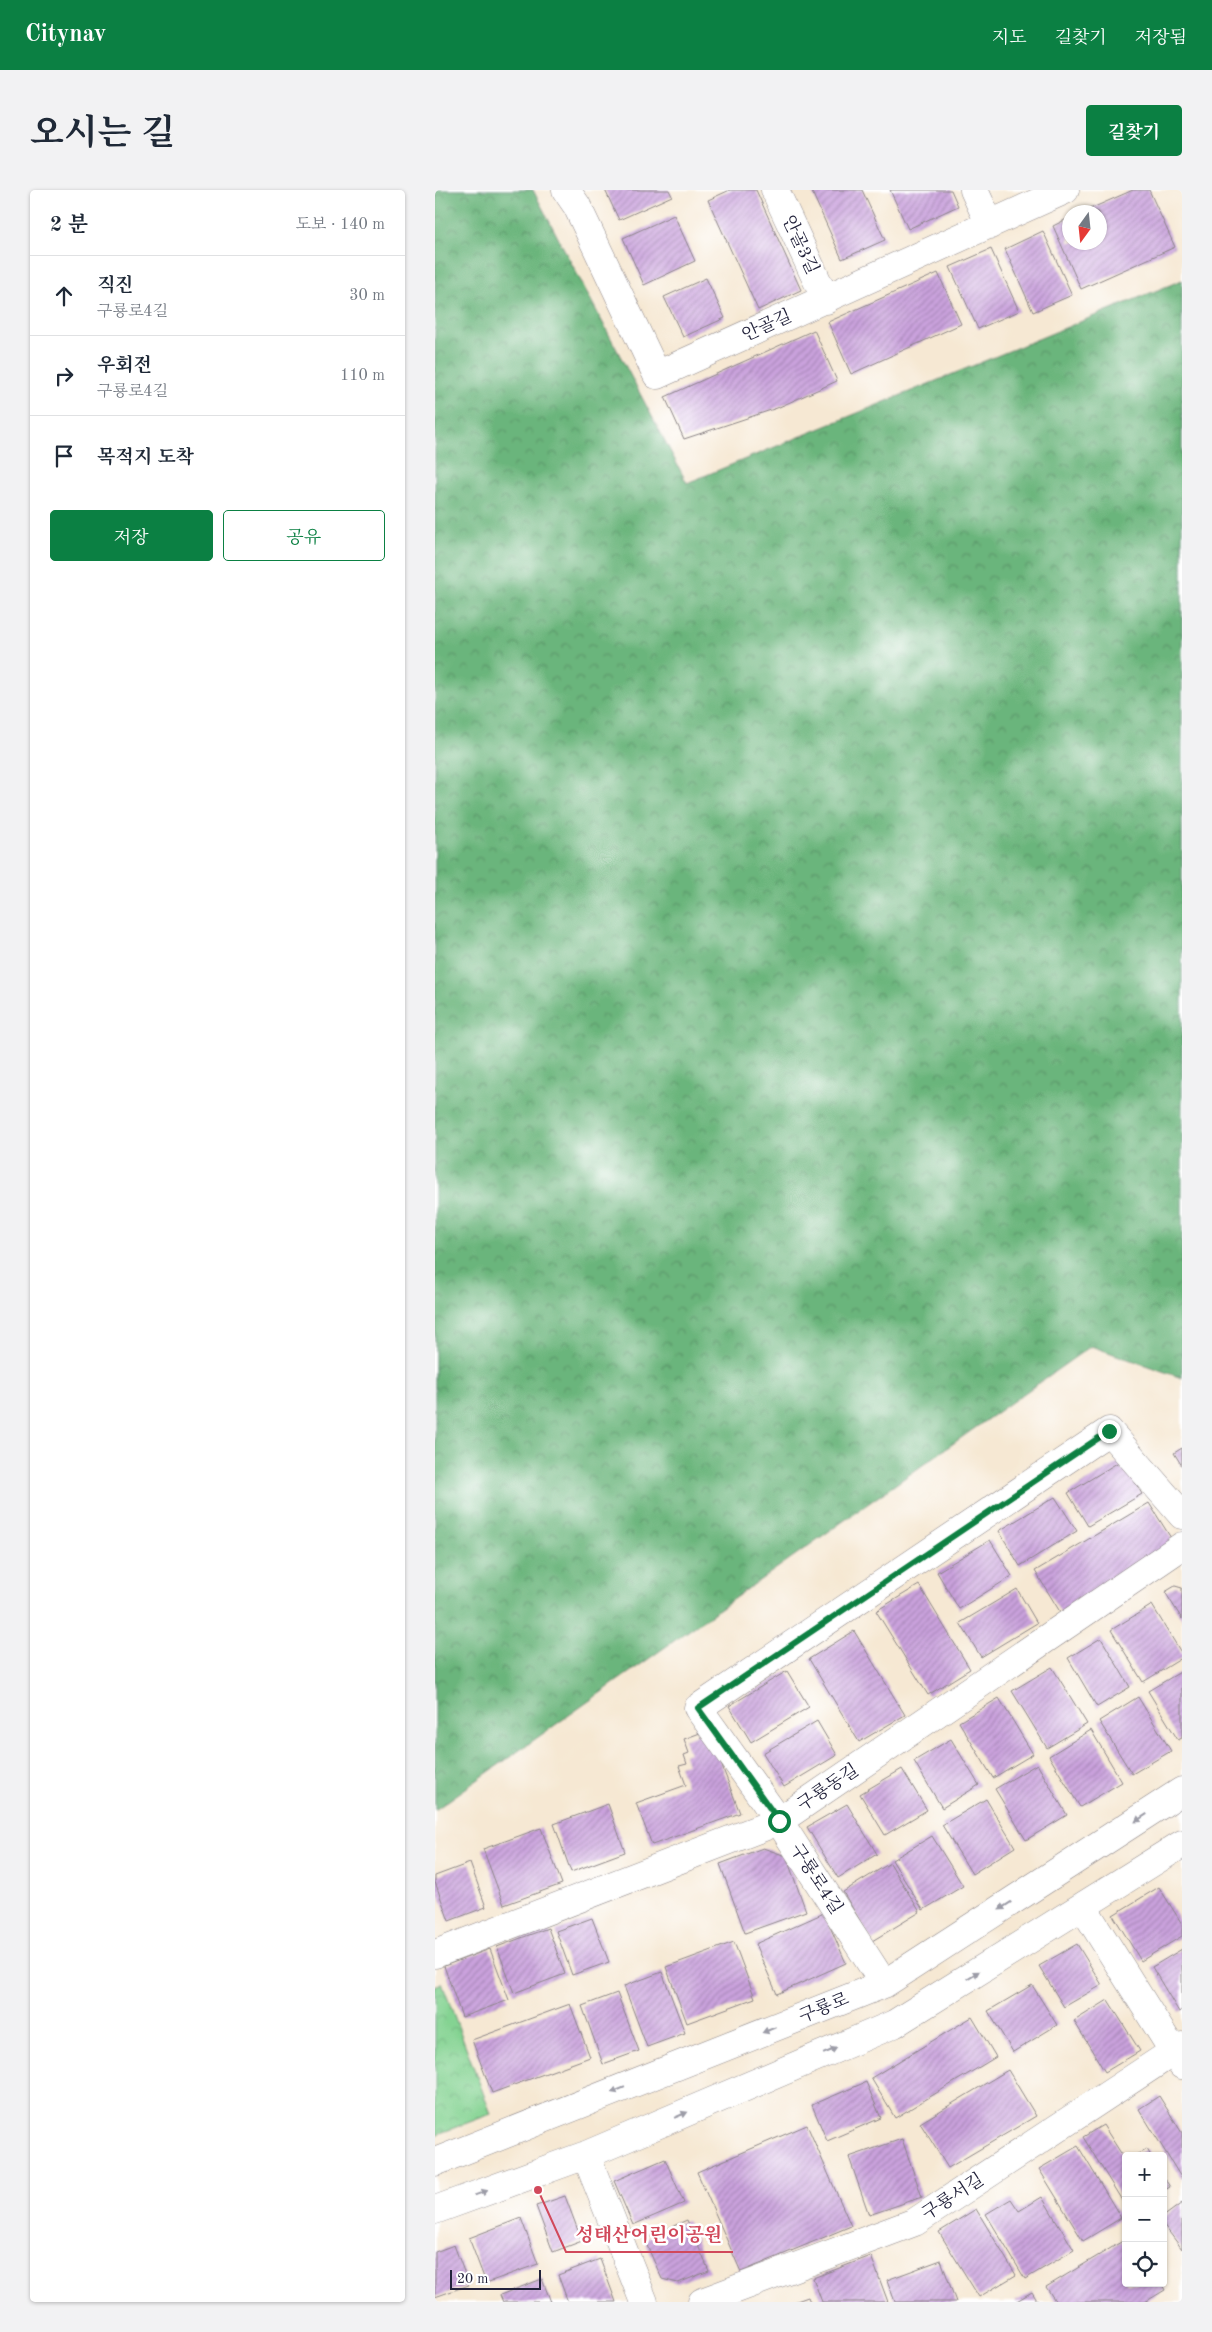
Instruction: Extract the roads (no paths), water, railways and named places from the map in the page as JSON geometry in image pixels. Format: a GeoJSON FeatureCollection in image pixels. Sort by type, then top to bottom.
{"type":"FeatureCollection","features":[{"type":"Feature","properties":{"kind":"street","name":"안골길"},"geometry":{"type":"LineString","coordinates":[[566,190],[577,206],[657,375],[990,226],[1065,190]]}},
{"type":"Feature","properties":{"kind":"street","name":"안골3길"},"geometry":{"type":"LineString","coordinates":[[775,190],[826,300]]}},
{"type":"Feature","properties":{"kind":"street"},"geometry":{"type":"LineString","coordinates":[[974,190],[990,226]]}},
{"type":"Feature","properties":{"kind":"street","name":"구룡로4길"},"geometry":{"type":"LineString","coordinates":[[884,1984],[779,1821],[698,1708],[1109,1431],[1182,1515]]}},
{"type":"Feature","properties":{"kind":"street","name":"구룡동길"},"geometry":{"type":"LineString","coordinates":[[435,1954],[779,1821],[1182,1546]]}},
{"type":"Feature","properties":{"kind":"street","name":"구룡로"},"geometry":{"type":"LineString","coordinates":[[435,2162],[884,1984],[1182,1791]]}},
{"type":"Feature","properties":{"kind":"street"},"geometry":{"type":"LineString","coordinates":[[435,2210],[586,2155],[894,2024],[1182,1844]]}},
{"type":"Feature","properties":{"kind":"street"},"geometry":{"type":"LineString","coordinates":[[1083,1907],[1179,2054]]}},
{"type":"Feature","properties":{"kind":"street","name":"구룡서길"},"geometry":{"type":"LineString","coordinates":[[701,2302],[915,2222],[1179,2054]]}},
{"type":"Feature","properties":{"kind":"street"},"geometry":{"type":"LineString","coordinates":[[586,2155],[644,2302]]}},
{"type":"Feature","properties":{"kind":"place","name":"성태산어린이공원"},"geometry":{"type":"Point","coordinates":[538,2190]}}]}
